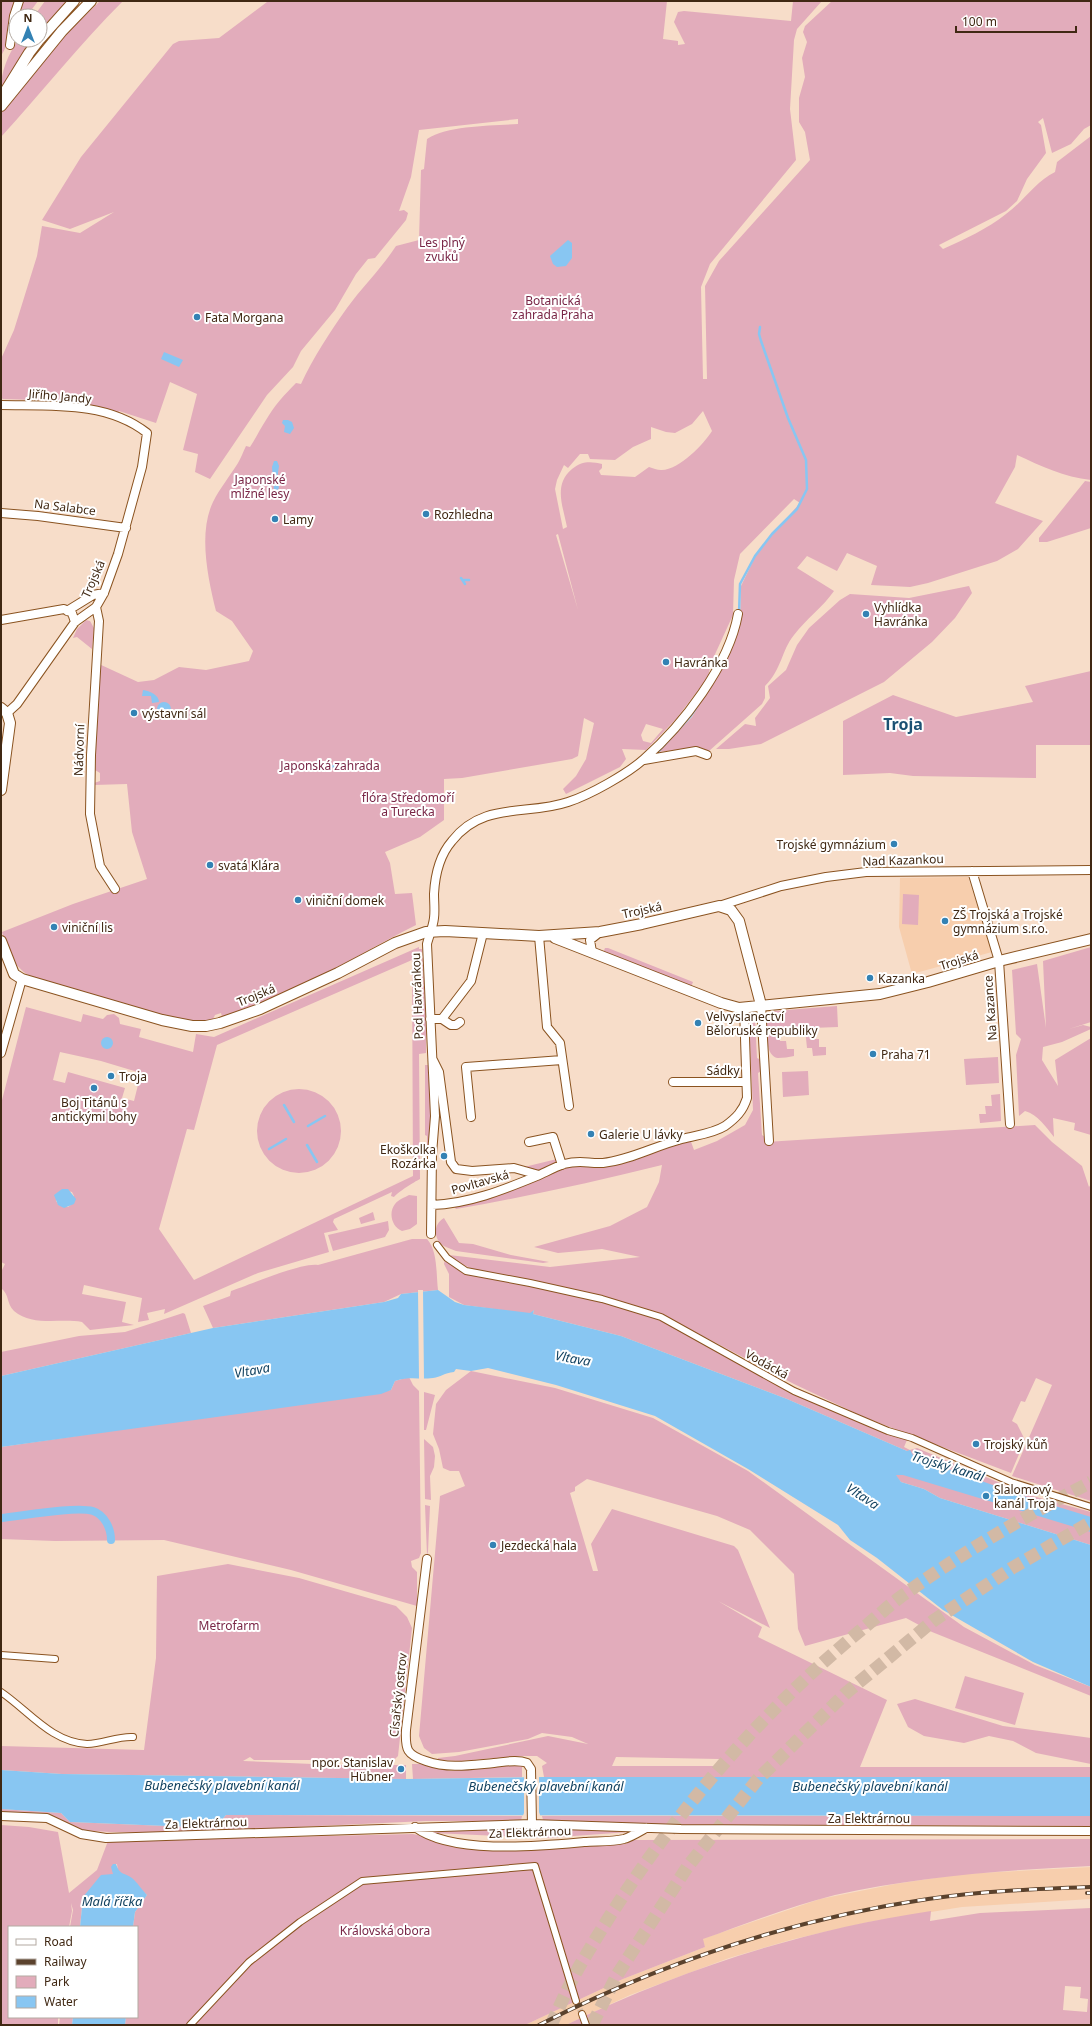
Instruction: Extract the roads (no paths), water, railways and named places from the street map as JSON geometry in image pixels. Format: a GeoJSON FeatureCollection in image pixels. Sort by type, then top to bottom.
{"type":"FeatureCollection","features":[{"type":"Feature","properties":{"kind":"street"},"geometry":{"type":"LineString","coordinates":[[48,30],[74,1]]}},
{"type":"Feature","properties":{"kind":"street"},"geometry":{"type":"LineString","coordinates":[[1,106],[62,31],[91,1]]}},
{"type":"Feature","properties":{"kind":"street"},"geometry":{"type":"LineString","coordinates":[[1,99],[33,48]]}},
{"type":"Feature","properties":{"kind":"street","name":"Jiřího Jandy"},"geometry":{"type":"LineString","coordinates":[[1,405],[71,407],[106,413],[138,426]]}},
{"type":"Feature","properties":{"kind":"street","name":"Trojská"},"geometry":{"type":"LineString","coordinates":[[1,790],[10,723],[4,711],[17,704],[75,622],[96,607],[104,593],[126,528],[142,467],[147,434],[138,426]]}},
{"type":"Feature","properties":{"kind":"street","name":"Na Salabce"},"geometry":{"type":"LineString","coordinates":[[1,513],[38,516],[126,528]]}},
{"type":"Feature","properties":{"kind":"street"},"geometry":{"type":"LineString","coordinates":[[68,611],[93,595],[104,593]]}},
{"type":"Feature","properties":{"kind":"street","name":"Nádvorní"},"geometry":{"type":"LineString","coordinates":[[96,607],[99,621],[94,685],[90,814],[100,866],[115,889]]}},
{"type":"Feature","properties":{"kind":"street"},"geometry":{"type":"LineString","coordinates":[[1,620],[64,609],[72,614],[75,622]]}},
{"type":"Feature","properties":{"kind":"street","name":"Pod Havránkou"},"geometry":{"type":"LineString","coordinates":[[432,1205],[432,1154],[435,1116],[427,944],[434,916],[434,892],[437,869],[443,853],[462,830],[484,817],[504,811],[541,810],[569,802],[608,783],[644,760],[686,716],[718,667],[736,624],[738,614]]}},
{"type":"Feature","properties":{"kind":"street","name":"Pod Havránkou"},"geometry":{"type":"LineString","coordinates":[[644,760],[696,750],[707,755]]}},
{"type":"Feature","properties":{"kind":"street","name":"Nad Kazankou"},"geometry":{"type":"LineString","coordinates":[[719,906],[781,886],[826,877],[866,872],[1091,870]]}},
{"type":"Feature","properties":{"kind":"street","name":"Na Kazance"},"geometry":{"type":"LineString","coordinates":[[972,871],[999,961],[1010,1124]]}},
{"type":"Feature","properties":{"kind":"street"},"geometry":{"type":"LineString","coordinates":[[719,906],[731,910],[739,921],[761,1005],[769,1141]]}},
{"type":"Feature","properties":{"kind":"street","name":"Trojská"},"geometry":{"type":"LineString","coordinates":[[22,979],[162,1020],[192,1026],[206,1026],[220,1023],[260,1009],[338,973],[395,943],[431,931],[539,936],[600,932],[719,906]]}},
{"type":"Feature","properties":{"kind":"street"},"geometry":{"type":"LineString","coordinates":[[592,952],[590,940],[600,932]]}},
{"type":"Feature","properties":{"kind":"street"},"geometry":{"type":"LineString","coordinates":[[442,1019],[471,981],[483,933]]}},
{"type":"Feature","properties":{"kind":"street"},"geometry":{"type":"LineString","coordinates":[[539,936],[547,1027],[560,1043],[569,1106]]}},
{"type":"Feature","properties":{"kind":"street","name":"Trojská"},"geometry":{"type":"LineString","coordinates":[[550,936],[733,1008],[880,994],[928,982],[999,961],[1091,939]]}},
{"type":"Feature","properties":{"kind":"street"},"geometry":{"type":"LineString","coordinates":[[1,941],[14,974],[22,979],[1,1053]]}},
{"type":"Feature","properties":{"kind":"street","name":"Sádky"},"geometry":{"type":"LineString","coordinates":[[673,1082],[746,1082],[744,1008]]}},
{"type":"Feature","properties":{"kind":"street"},"geometry":{"type":"LineString","coordinates":[[430,1019],[442,1019],[451,1025],[456,1025],[460,1022]]}},
{"type":"Feature","properties":{"kind":"street","name":"Pod Havránkou"},"geometry":{"type":"LineString","coordinates":[[432,1058],[439,1072],[451,1162],[456,1169]]}},
{"type":"Feature","properties":{"kind":"street"},"geometry":{"type":"LineString","coordinates":[[471,1117],[466,1067],[562,1060]]}},
{"type":"Feature","properties":{"kind":"street","name":"Povltavská"},"geometry":{"type":"LineString","coordinates":[[432,1205],[445,1205],[479,1198],[578,1160],[602,1163],[653,1150],[681,1140],[704,1135],[723,1127],[736,1118],[744,1109],[747,1098],[746,1082]]}},
{"type":"Feature","properties":{"kind":"street"},"geometry":{"type":"LineString","coordinates":[[529,1142],[553,1137],[562,1165]]}},
{"type":"Feature","properties":{"kind":"street","name":"Povltavská"},"geometry":{"type":"LineString","coordinates":[[456,1169],[472,1171],[514,1168],[539,1175]]}},
{"type":"Feature","properties":{"kind":"street"},"geometry":{"type":"LineString","coordinates":[[431,1234],[432,1205]]}},
{"type":"Feature","properties":{"kind":"street","name":"Vodácká"},"geometry":{"type":"LineString","coordinates":[[437,1245],[447,1258],[466,1271],[602,1299],[661,1318],[794,1391],[888,1431],[918,1441],[1011,1482],[1091,1507]]}},
{"type":"Feature","properties":{"kind":"street","name":"Císařský ostrov"},"geometry":{"type":"LineString","coordinates":[[427,1559],[406,1730],[406,1748],[418,1758],[436,1764],[458,1766],[519,1761],[527,1763],[531,1769],[532,1822]]}},
{"type":"Feature","properties":{"kind":"street"},"geometry":{"type":"LineString","coordinates":[[1,1655],[55,1659]]}},
{"type":"Feature","properties":{"kind":"street"},"geometry":{"type":"LineString","coordinates":[[1,1692],[50,1731],[67,1740],[81,1743],[95,1743],[120,1737],[133,1737]]}},
{"type":"Feature","properties":{"kind":"street","name":"Za Elektrárnou"},"geometry":{"type":"LineString","coordinates":[[1,1816],[48,1818],[81,1834],[106,1838],[532,1822],[646,1828],[1091,1831]]}},
{"type":"Feature","properties":{"kind":"street","name":"Za Elektrárnou"},"geometry":{"type":"LineString","coordinates":[[415,1827],[425,1833],[450,1841],[487,1846],[522,1846],[623,1839],[646,1828]]}},
{"type":"Feature","properties":{"kind":"street"},"geometry":{"type":"LineString","coordinates":[[190,2025],[234,1976],[256,1957],[300,1922],[362,1881],[535,1866],[576,2001]]}},
{"type":"Feature","properties":{"kind":"street"},"geometry":{"type":"LineString","coordinates":[[582,2014],[586,2025]]}},
{"type":"Feature","properties":{"kind":"water"},"geometry":{"type":"Polygon","coordinates":[[[568,240],[572,243],[572,258],[566,266],[557,267],[553,264],[550,256],[568,240]]]}},
{"type":"Feature","properties":{"kind":"water"},"geometry":{"type":"Polygon","coordinates":[[[164,352],[183,360],[179,367],[161,359],[164,352]]]}},
{"type":"Feature","properties":{"kind":"water"},"geometry":{"type":"Polygon","coordinates":[[[283,420],[292,422],[294,428],[290,434],[284,432],[285,426],[282,423],[283,420]]]}},
{"type":"Feature","properties":{"kind":"water"},"geometry":{"type":"Polygon","coordinates":[[[274,461],[277,461],[279,466],[277,480],[279,488],[276,492],[274,490],[272,467],[274,461]]]}},
{"type":"Feature","properties":{"kind":"water"},"geometry":{"type":"Polygon","coordinates":[[[143,690],[154,694],[159,702],[152,703],[151,696],[142,696],[143,690]]]}},
{"type":"Feature","properties":{"kind":"water"},"geometry":{"type":"Polygon","coordinates":[[[164,702],[169,704],[171,709],[169,714],[164,716],[159,714],[157,709],[159,704],[164,702]]]}},
{"type":"Feature","properties":{"kind":"water"},"geometry":{"type":"Polygon","coordinates":[[[105,1037],[109,1037],[113,1043],[109,1049],[105,1049],[101,1045],[101,1041],[105,1037]]]}},
{"type":"Feature","properties":{"kind":"water"},"geometry":{"type":"Polygon","coordinates":[[[62,1189],[68,1189],[76,1199],[74,1204],[64,1208],[58,1205],[54,1195],[62,1189]]]}},
{"type":"Feature","properties":{"kind":"water","name":"Vltava"},"geometry":{"type":"Polygon","coordinates":[[[438,1290],[455,1302],[464,1305],[530,1313],[534,1310],[533,1314],[621,1336],[787,1399],[907,1451],[910,1450],[914,1457],[1029,1498],[1091,1517],[1091,1532],[903,1475],[896,1475],[901,1482],[924,1489],[940,1498],[1091,1545],[1091,1687],[1033,1662],[943,1610],[877,1558],[850,1540],[838,1525],[748,1469],[655,1416],[556,1385],[488,1368],[471,1371],[456,1369],[454,1372],[436,1377],[411,1378],[395,1381],[391,1390],[381,1394],[1,1447],[1,1376],[213,1328],[384,1302],[398,1298],[401,1294],[438,1290]]]}},
{"type":"Feature","properties":{"kind":"water","name":"Bubenečský plavební kanál"},"geometry":{"type":"Polygon","coordinates":[[[1,1770],[62,1774],[406,1779],[544,1777],[1091,1777],[1091,1816],[226,1815],[215,1828],[70,1822],[61,1813],[1,1809],[1,1770]]]}},
{"type":"Feature","properties":{"kind":"water","name":"Malá říčka"},"geometry":{"type":"Polygon","coordinates":[[[113,1864],[116,1864],[121,1872],[134,1880],[147,1895],[135,1912],[133,1926],[80,1926],[83,1897],[101,1875],[113,1874],[111,1867],[113,1864]]]}},
{"type":"Feature","properties":{"kind":"water"},"geometry":{"type":"Polygon","coordinates":[[[73,2018],[126,2018],[125,2025],[72,2025],[73,2018]]]}},
{"type":"Feature","properties":{"kind":"waterway"},"geometry":{"type":"LineString","coordinates":[[739,614],[740,584],[755,556],[772,534],[797,509],[807,489],[806,460],[788,418],[761,341],[759,334],[760,327]]}},
{"type":"Feature","properties":{"kind":"waterway"},"geometry":{"type":"LineString","coordinates":[[461,578],[465,584]]}},
{"type":"Feature","properties":{"kind":"waterway"},"geometry":{"type":"LineString","coordinates":[[463,580],[469,580]]}},
{"type":"Feature","properties":{"kind":"waterway"},"geometry":{"type":"LineString","coordinates":[[657,753],[690,717],[696,708]]}},
{"type":"Feature","properties":{"kind":"waterway"},"geometry":{"type":"LineString","coordinates":[[317,762],[327,767],[336,766]]}},
{"type":"Feature","properties":{"kind":"waterway"},"geometry":{"type":"LineString","coordinates":[[284,1105],[294,1122]]}},
{"type":"Feature","properties":{"kind":"waterway"},"geometry":{"type":"LineString","coordinates":[[308,1126],[325,1116]]}},
{"type":"Feature","properties":{"kind":"waterway"},"geometry":{"type":"LineString","coordinates":[[269,1149],[286,1139]]}},
{"type":"Feature","properties":{"kind":"waterway"},"geometry":{"type":"LineString","coordinates":[[307,1145],[317,1162]]}},
{"type":"Feature","properties":{"kind":"waterway"},"geometry":{"type":"LineString","coordinates":[[1,1518],[62,1510],[93,1511],[104,1519],[110,1531],[111,1540]]}},
{"type":"Feature","properties":{"kind":"tunnel"},"geometry":{"type":"LineString","coordinates":[[551,2025],[582,1962],[610,1915],[641,1870],[707,1783],[780,1703],[820,1666],[906,1593],[997,1534],[1043,1507],[1091,1482]]}},
{"type":"Feature","properties":{"kind":"tunnel"},"geometry":{"type":"LineString","coordinates":[[592,2025],[617,1975],[688,1866],[758,1779],[846,1693],[933,1621],[1012,1568],[1091,1522]]}},
{"type":"Feature","properties":{"kind":"tunnel"},"geometry":{"type":"LineString","coordinates":[[576,2001],[582,2014]]}},
{"type":"Feature","properties":{"kind":"railway"},"geometry":{"type":"LineString","coordinates":[[539,2025],[632,1982],[680,1963],[729,1946],[827,1918],[948,1896],[1091,1887]]}},
{"type":"Feature","properties":{"kind":"place","name":"Fata Morgana"},"geometry":{"type":"Point","coordinates":[197,317]}},
{"type":"Feature","properties":{"kind":"place","name":"Rozhledna"},"geometry":{"type":"Point","coordinates":[426,514]}},
{"type":"Feature","properties":{"kind":"place","name":"Lamy"},"geometry":{"type":"Point","coordinates":[275,519]}},
{"type":"Feature","properties":{"kind":"place","name":"Vyhlídka Havránka"},"geometry":{"type":"Point","coordinates":[866,614]}},
{"type":"Feature","properties":{"kind":"place","name":"Havránka"},"geometry":{"type":"Point","coordinates":[666,662]}},
{"type":"Feature","properties":{"kind":"place","name":"výstavní sál"},"geometry":{"type":"Point","coordinates":[134,713]}},
{"type":"Feature","properties":{"kind":"place","name":"Trojské gymnázium"},"geometry":{"type":"Point","coordinates":[894,844]}},
{"type":"Feature","properties":{"kind":"place","name":"svatá Klára"},"geometry":{"type":"Point","coordinates":[210,865]}},
{"type":"Feature","properties":{"kind":"place","name":"viniční domek"},"geometry":{"type":"Point","coordinates":[298,900]}},
{"type":"Feature","properties":{"kind":"place","name":"ZŠ Trojská a Trojské gymnázium s.r.o."},"geometry":{"type":"Point","coordinates":[945,921]}},
{"type":"Feature","properties":{"kind":"place","name":"viniční lis"},"geometry":{"type":"Point","coordinates":[54,927]}},
{"type":"Feature","properties":{"kind":"place","name":"Kazanka"},"geometry":{"type":"Point","coordinates":[870,978]}},
{"type":"Feature","properties":{"kind":"place","name":"Velvyslanectví Běloruské republiky"},"geometry":{"type":"Point","coordinates":[698,1023]}},
{"type":"Feature","properties":{"kind":"place","name":"Praha 71"},"geometry":{"type":"Point","coordinates":[873,1054]}},
{"type":"Feature","properties":{"kind":"place","name":"Troja"},"geometry":{"type":"Point","coordinates":[111,1076]}},
{"type":"Feature","properties":{"kind":"place","name":"Boj Titánů s antickými bohy"},"geometry":{"type":"Point","coordinates":[94,1088]}},
{"type":"Feature","properties":{"kind":"place","name":"Galerie U lávky"},"geometry":{"type":"Point","coordinates":[591,1134]}},
{"type":"Feature","properties":{"kind":"place","name":"Ekoškolka Rozárka"},"geometry":{"type":"Point","coordinates":[444,1156]}},
{"type":"Feature","properties":{"kind":"place","name":"Trojský kůň"},"geometry":{"type":"Point","coordinates":[976,1444]}},
{"type":"Feature","properties":{"kind":"place","name":"Slalomový kanál Troja"},"geometry":{"type":"Point","coordinates":[986,1496]}},
{"type":"Feature","properties":{"kind":"place","name":"Jezdecká hala"},"geometry":{"type":"Point","coordinates":[493,1545]}},
{"type":"Feature","properties":{"kind":"place","name":"npor. Stanislav Hübner"},"geometry":{"type":"Point","coordinates":[401,1769]}},
{"type":"Feature","properties":{"kind":"district","name":"Troja"},"geometry":{"type":"Point","coordinates":[903,724]}},
{"type":"Feature","properties":{"kind":"park label","name":"Les plný zvuků"},"geometry":{"type":"Point","coordinates":[442,249]}},
{"type":"Feature","properties":{"kind":"park label","name":"Botanická zahrada Praha"},"geometry":{"type":"Point","coordinates":[553,307]}},
{"type":"Feature","properties":{"kind":"park label","name":"Japonské mlžné lesy"},"geometry":{"type":"Point","coordinates":[260,486]}},
{"type":"Feature","properties":{"kind":"park label","name":"Japonská zahrada"},"geometry":{"type":"Point","coordinates":[330,765]}},
{"type":"Feature","properties":{"kind":"park label","name":"flóra Středomoří a Turecka"},"geometry":{"type":"Point","coordinates":[408,804]}},
{"type":"Feature","properties":{"kind":"park label","name":"Metrofarm"},"geometry":{"type":"Point","coordinates":[229,1625]}},
{"type":"Feature","properties":{"kind":"park label","name":"Královská obora"},"geometry":{"type":"Point","coordinates":[385,1930]}},
{"type":"Feature","properties":{"kind":"water label","name":"Trojský kanál"},"geometry":{"type":"Point","coordinates":[948,1466]}}]}
